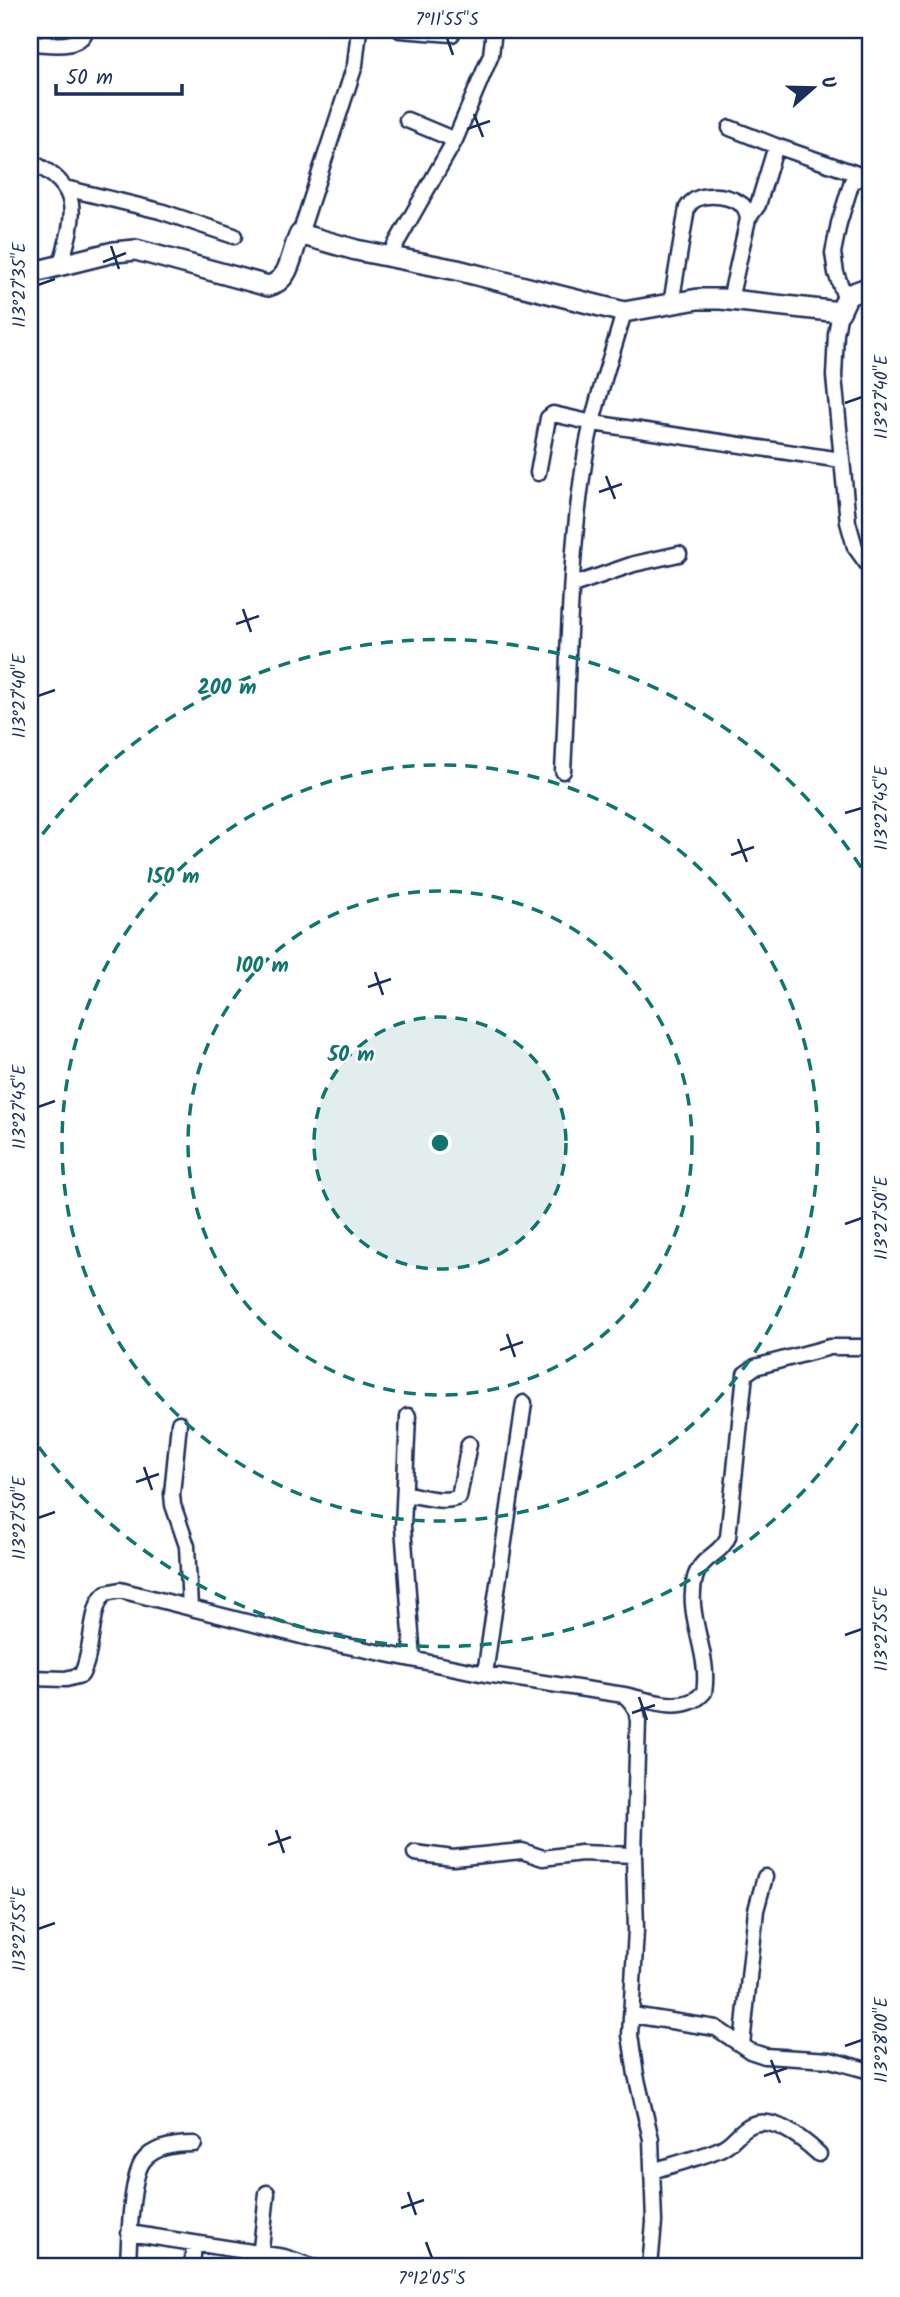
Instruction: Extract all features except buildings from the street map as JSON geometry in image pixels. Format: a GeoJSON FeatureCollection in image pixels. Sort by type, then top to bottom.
{"type":"FeatureCollection","features":[{"type":"Feature","properties":{"kind":"street"},"geometry":{"type":"LineString","coordinates":[[30,43],[74,44],[83,38],[86,30]]}},
{"type":"Feature","properties":{"kind":"street"},"geometry":{"type":"LineString","coordinates":[[30,273],[114,252],[136,250],[268,286],[277,284],[284,278],[300,234],[355,65],[359,30]]}},
{"type":"Feature","properties":{"kind":"street"},"geometry":{"type":"LineString","coordinates":[[400,30],[452,34]]}},
{"type":"Feature","properties":{"kind":"street"},"geometry":{"type":"LineString","coordinates":[[389,256],[455,140],[491,55],[494,30]]}},
{"type":"Feature","properties":{"kind":"street"},"geometry":{"type":"LineString","coordinates":[[407,120],[455,140]]}},
{"type":"Feature","properties":{"kind":"street"},"geometry":{"type":"LineString","coordinates":[[730,128],[868,176]]}},
{"type":"Feature","properties":{"kind":"street"},"geometry":{"type":"LineString","coordinates":[[730,300],[748,219],[758,205],[776,146]]}},
{"type":"Feature","properties":{"kind":"street"},"geometry":{"type":"LineString","coordinates":[[30,162],[53,176],[65,188],[73,208],[60,267]]}},
{"type":"Feature","properties":{"kind":"street"},"geometry":{"type":"LineString","coordinates":[[843,306],[833,262],[834,244],[852,181],[868,176]]}},
{"type":"Feature","properties":{"kind":"street"},"geometry":{"type":"LineString","coordinates":[[65,188],[160,211],[234,236]]}},
{"type":"Feature","properties":{"kind":"street"},"geometry":{"type":"LineString","coordinates":[[671,304],[685,216],[690,202],[701,197],[716,196],[744,206],[748,219]]}},
{"type":"Feature","properties":{"kind":"street"},"geometry":{"type":"LineString","coordinates":[[300,234],[356,250],[475,274],[624,312],[698,299],[843,306]]}},
{"type":"Feature","properties":{"kind":"street"},"geometry":{"type":"LineString","coordinates":[[870,287],[848,295],[843,306],[836,334],[834,376],[850,534],[855,547],[870,568]]}},
{"type":"Feature","properties":{"kind":"street"},"geometry":{"type":"LineString","coordinates":[[563,771],[580,497],[593,423],[624,312]]}},
{"type":"Feature","properties":{"kind":"street"},"geometry":{"type":"LineString","coordinates":[[538,474],[550,415],[841,460]]}},
{"type":"Feature","properties":{"kind":"street"},"geometry":{"type":"LineString","coordinates":[[573,585],[635,564],[679,554]]}},
{"type":"Feature","properties":{"kind":"street"},"geometry":{"type":"LineString","coordinates":[[30,1678],[66,1679],[81,1675],[88,1661],[99,1602],[106,1592],[128,1591],[292,1634],[485,1674],[664,1703],[681,1704],[695,1700],[704,1692],[705,1678],[693,1606],[694,1584],[703,1561],[721,1548],[728,1537],[745,1374],[755,1367],[820,1349],[841,1345],[870,1347]]}},
{"type":"Feature","properties":{"kind":"street"},"geometry":{"type":"LineString","coordinates":[[485,1674],[524,1403]]}},
{"type":"Feature","properties":{"kind":"street"},"geometry":{"type":"LineString","coordinates":[[408,1416],[403,1542],[413,1658]]}},
{"type":"Feature","properties":{"kind":"street"},"geometry":{"type":"LineString","coordinates":[[179,1423],[172,1494],[177,1518],[185,1536],[190,1608]]}},
{"type":"Feature","properties":{"kind":"street"},"geometry":{"type":"LineString","coordinates":[[406,1493],[454,1500],[458,1497],[469,1444]]}},
{"type":"Feature","properties":{"kind":"street"},"geometry":{"type":"LineString","coordinates":[[624,1695],[635,1706],[638,1721],[634,1855],[636,1930],[631,2048],[650,2128],[654,2222],[650,2267]]}},
{"type":"Feature","properties":{"kind":"street"},"geometry":{"type":"LineString","coordinates":[[415,1853],[453,1858],[522,1851],[543,1858],[581,1853],[634,1855]]}},
{"type":"Feature","properties":{"kind":"street"},"geometry":{"type":"LineString","coordinates":[[742,2045],[756,1910],[765,1877]]}},
{"type":"Feature","properties":{"kind":"street"},"geometry":{"type":"LineString","coordinates":[[632,2015],[716,2028],[765,2056],[830,2060],[870,2071]]}},
{"type":"Feature","properties":{"kind":"street"},"geometry":{"type":"LineString","coordinates":[[652,2171],[721,2148],[736,2140],[744,2129],[757,2124],[786,2129],[819,2154]]}},
{"type":"Feature","properties":{"kind":"street"},"geometry":{"type":"LineString","coordinates":[[128,2267],[139,2168],[144,2159],[165,2147],[194,2144]]}},
{"type":"Feature","properties":{"kind":"street"},"geometry":{"type":"LineString","coordinates":[[260,2261],[267,2193]]}},
{"type":"Feature","properties":{"kind":"street"},"geometry":{"type":"LineString","coordinates":[[130,2233],[194,2243],[260,2261],[284,2258],[315,2267]]}},
{"type":"Feature","properties":{"kind":"street"},"geometry":{"type":"LineString","coordinates":[[192,2267],[194,2243]]}}]}
